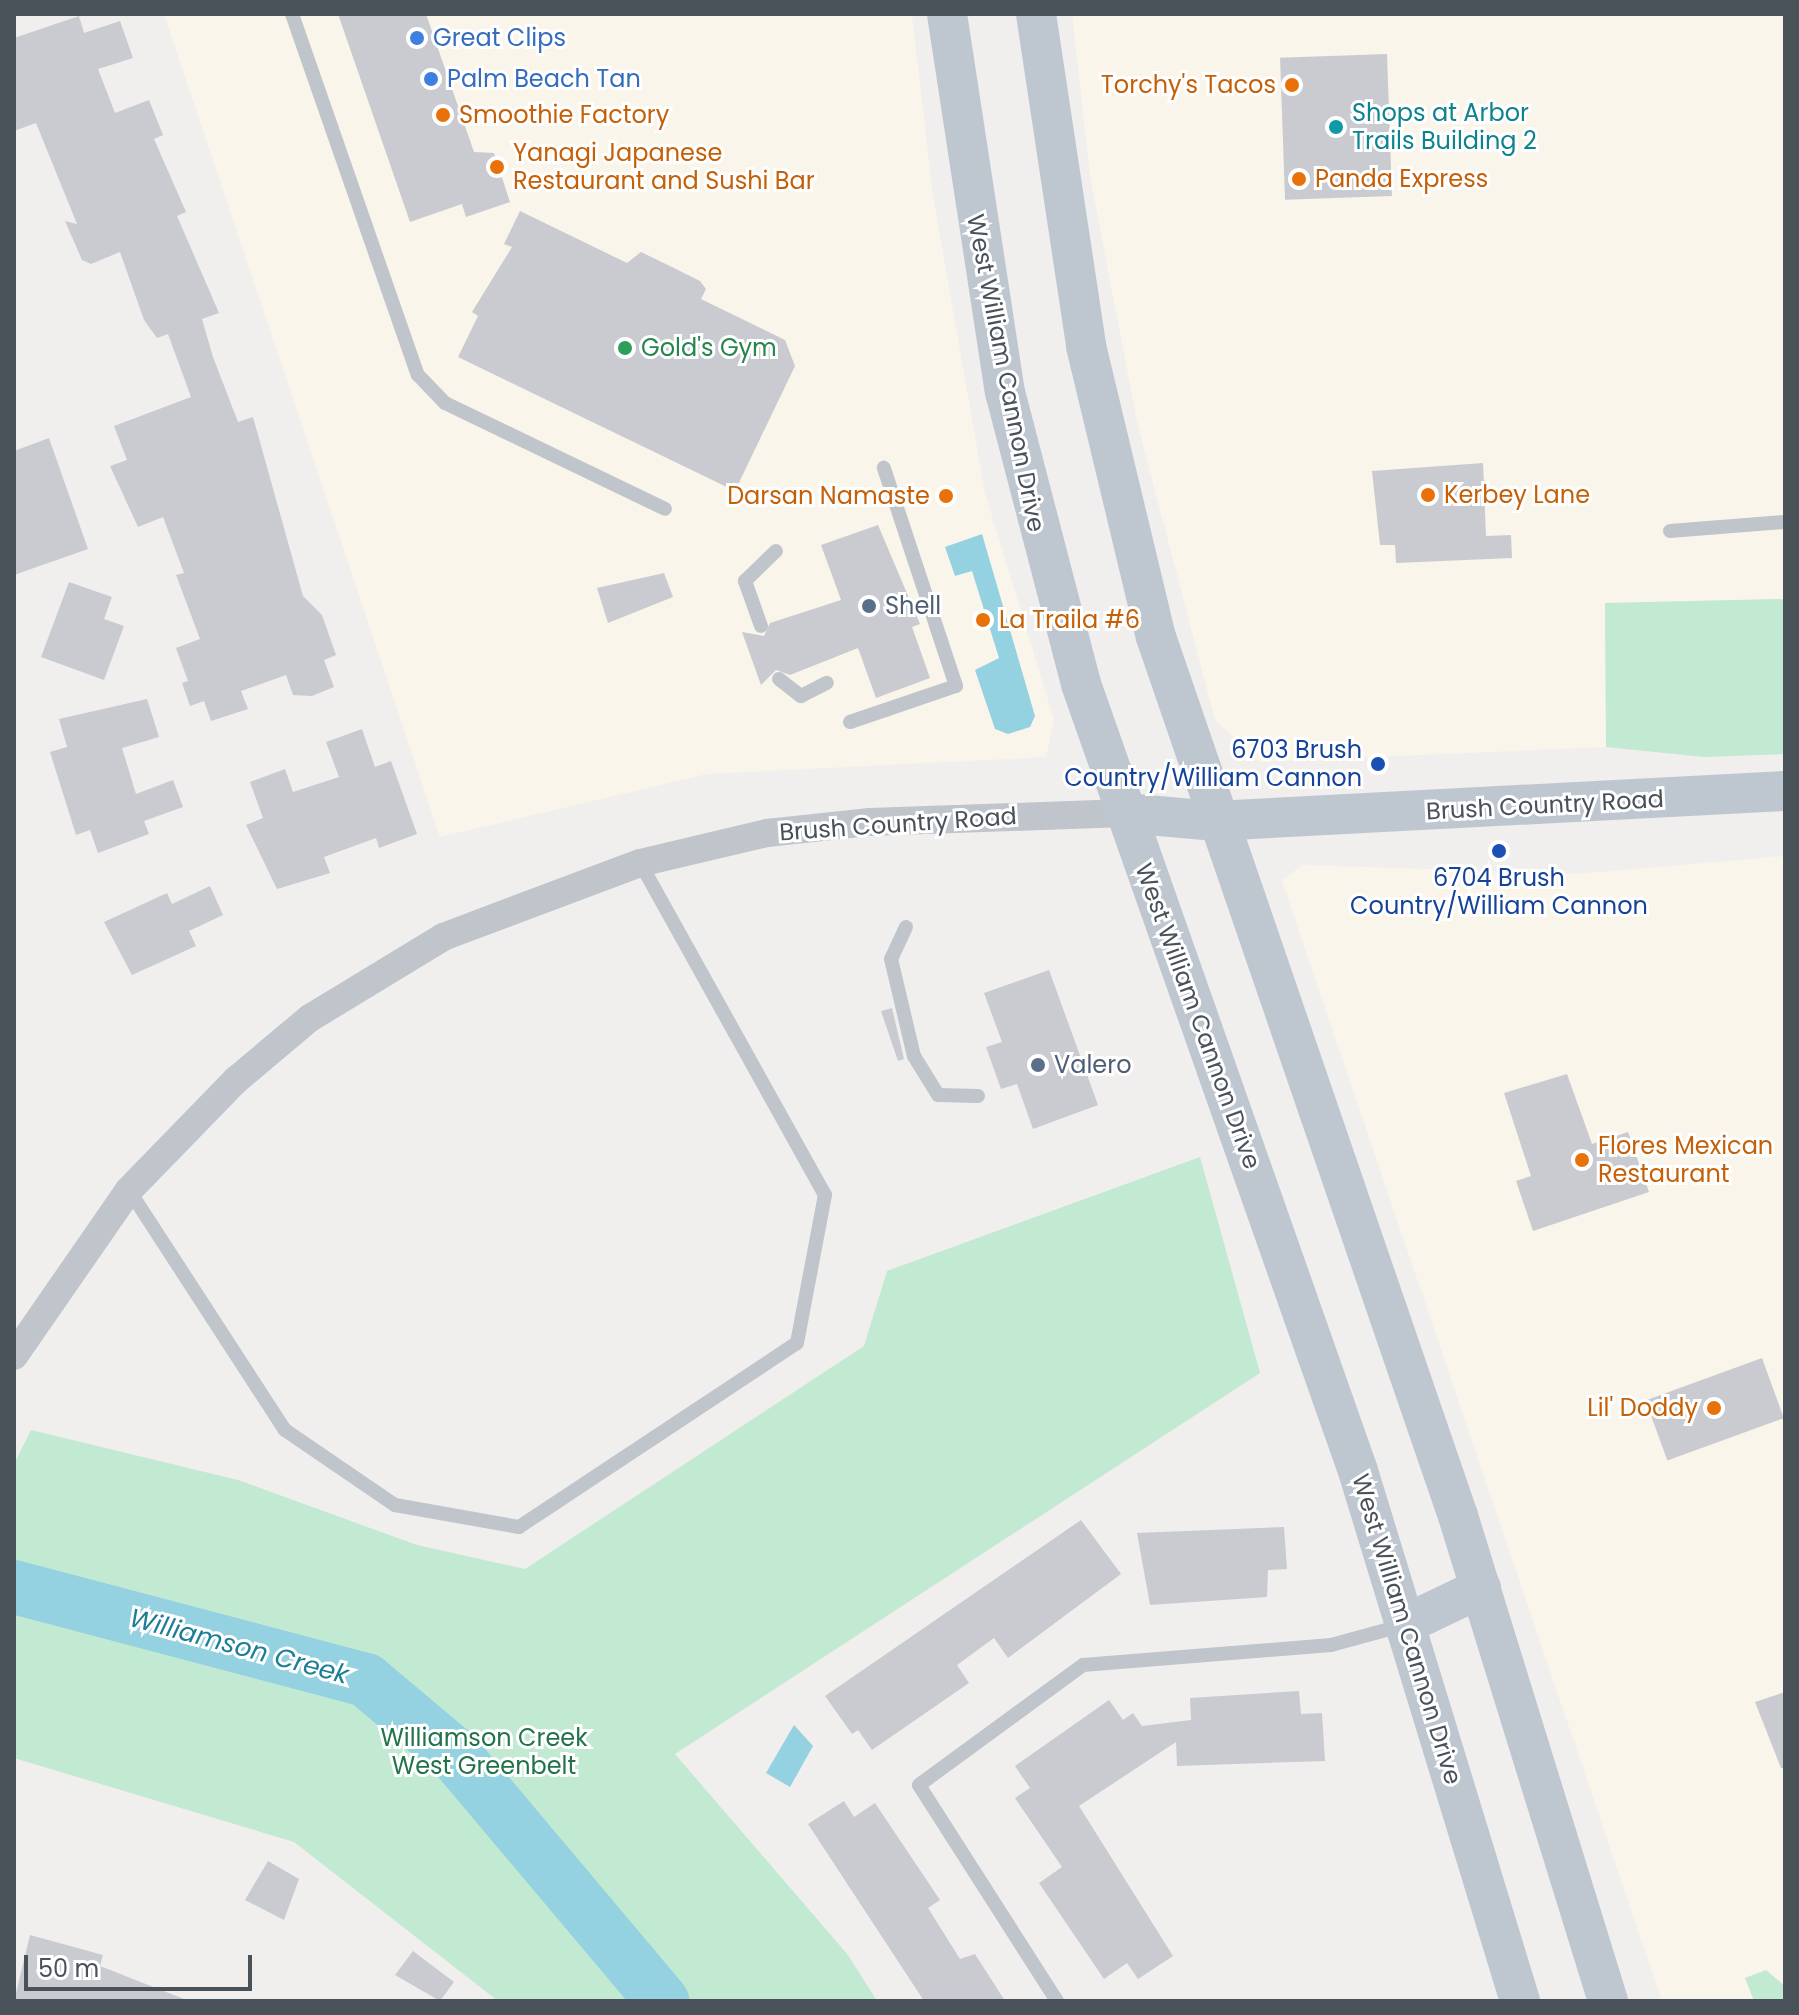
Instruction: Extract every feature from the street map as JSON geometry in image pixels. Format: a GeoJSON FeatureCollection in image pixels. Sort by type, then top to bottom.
{"type":"FeatureCollection","features":[{"type":"Feature","properties":{"kind":"main road","name":"West William Cannon Drive"},"geometry":{"type":"LineString","coordinates":[[947,14],[1011,419],[1076,670],[1408,1623],[1520,2001]]}},
{"type":"Feature","properties":{"kind":"main road"},"geometry":{"type":"LineString","coordinates":[[1036,14],[1102,433],[1214,821],[1481,1588],[1608,2001]]}},
{"type":"Feature","properties":{"kind":"main road","name":"Brush Country Road"},"geometry":{"type":"LineString","coordinates":[[1125,813],[1214,821],[1785,791]]}},
{"type":"Feature","properties":{"kind":"main road"},"geometry":{"type":"LineString","coordinates":[[1408,1623],[1481,1588]]}},
{"type":"Feature","properties":{"kind":"street","name":"Brush Country Road"},"geometry":{"type":"LineString","coordinates":[[17,1342],[129,1190],[236,1080],[310,1018],[389,967],[522,903],[640,863],[767,833],[850,823],[1125,813]]}},
{"type":"Feature","properties":{"kind":"lane"},"geometry":{"type":"LineString","coordinates":[[292,14],[418,375],[445,403],[665,509]]}},
{"type":"Feature","properties":{"kind":"lane"},"geometry":{"type":"LineString","coordinates":[[850,722],[956,686],[884,468]]}},
{"type":"Feature","properties":{"kind":"lane"},"geometry":{"type":"LineString","coordinates":[[1670,531],[1785,522]]}},
{"type":"Feature","properties":{"kind":"lane"},"geometry":{"type":"LineString","coordinates":[[761,626],[745,581],[776,551]]}},
{"type":"Feature","properties":{"kind":"lane"},"geometry":{"type":"LineString","coordinates":[[779,679],[801,696],[827,683]]}},
{"type":"Feature","properties":{"kind":"lane"},"geometry":{"type":"LineString","coordinates":[[129,1190],[285,1430],[395,1505],[519,1527],[797,1343],[825,1195],[640,863]]}},
{"type":"Feature","properties":{"kind":"lane"},"geometry":{"type":"LineString","coordinates":[[906,927],[891,959],[914,1056],[938,1095],[978,1096]]}},
{"type":"Feature","properties":{"kind":"lane"},"geometry":{"type":"LineString","coordinates":[[1057,2001],[919,1785],[1083,1665],[1331,1645],[1408,1623]]}},
{"type":"Feature","properties":{"kind":"shaded area"},"geometry":{"type":"Polygon","coordinates":[[[164,14],[912,14],[933,196],[985,493],[1054,720],[1046,757],[707,774],[440,837],[164,14]]]}},
{"type":"Feature","properties":{"kind":"shaded area"},"geometry":{"type":"Polygon","coordinates":[[[1072,14],[1785,14],[1785,599],[1605,603],[1606,747],[1260,762],[1215,720],[1137,422],[1090,176],[1072,14]]]}},
{"type":"Feature","properties":{"kind":"shaded area"},"geometry":{"type":"Polygon","coordinates":[[[1785,856],[1785,2001],[1662,2001],[1282,881],[1302,865],[1576,874],[1785,856]]]}},
{"type":"Feature","properties":{"kind":"green space"},"geometry":{"type":"Polygon","coordinates":[[[1785,599],[1785,754],[1704,757],[1606,747],[1605,603],[1785,599]]]}},
{"type":"Feature","properties":{"kind":"green space","name":"Williamson Creek West Greenbelt"},"geometry":{"type":"Polygon","coordinates":[[[1200,1157],[1260,1373],[675,1754],[848,1955],[877,2001],[498,2001],[294,1842],[14,1758],[14,1464],[31,1430],[238,1480],[417,1545],[525,1569],[864,1346],[887,1271],[1200,1157]]]}},
{"type":"Feature","properties":{"kind":"green space"},"geometry":{"type":"Polygon","coordinates":[[[1766,1970],[1785,1986],[1785,2001],[1754,2001],[1745,1978],[1766,1970]]]}},
{"type":"Feature","properties":{"kind":"water"},"geometry":{"type":"Polygon","coordinates":[[[982,534],[1035,716],[1030,727],[1008,734],[995,729],[975,670],[999,658],[972,571],[955,576],[945,547],[982,534]]]}},
{"type":"Feature","properties":{"kind":"water"},"geometry":{"type":"Polygon","coordinates":[[[794,1725],[813,1746],[790,1787],[766,1773],[794,1725]]]}},
{"type":"Feature","properties":{"kind":"building"},"geometry":{"type":"Polygon","coordinates":[[[338,14],[426,14],[474,152],[494,153],[510,202],[466,217],[462,204],[410,222],[338,14]]]}},
{"type":"Feature","properties":{"kind":"building"},"geometry":{"type":"Polygon","coordinates":[[[79,16],[84,33],[120,21],[133,58],[98,69],[115,113],[149,100],[163,135],[154,139],[186,212],[177,216],[219,313],[202,319],[213,357],[238,422],[253,417],[303,596],[322,615],[336,655],[324,660],[334,687],[312,696],[293,695],[286,675],[241,691],[248,709],[211,721],[204,701],[190,706],[182,683],[188,681],[176,648],[200,639],[176,575],[184,573],[163,517],[138,527],[110,466],[127,460],[114,426],[191,397],[168,334],[157,338],[144,320],[120,252],[91,264],[82,260],[65,221],[77,224],[36,123],[14,131],[14,38],[79,16]]]}},
{"type":"Feature","properties":{"kind":"building","name":"Shops at Arbor Trails Building 2"},"geometry":{"type":"Polygon","coordinates":[[[1387,54],[1392,196],[1285,200],[1280,58],[1387,54]]]}},
{"type":"Feature","properties":{"kind":"building","name":"Gold's Gym"},"geometry":{"type":"Polygon","coordinates":[[[520,211],[627,263],[641,252],[670,266],[700,281],[706,289],[701,299],[785,340],[795,366],[735,491],[458,357],[478,316],[472,312],[512,247],[504,244],[520,211]]]}},
{"type":"Feature","properties":{"kind":"building"},"geometry":{"type":"Polygon","coordinates":[[[49,438],[88,549],[14,575],[14,451],[49,438]]]}},
{"type":"Feature","properties":{"kind":"building","name":"Kerbey Lane"},"geometry":{"type":"Polygon","coordinates":[[[1483,463],[1486,536],[1511,535],[1512,558],[1396,563],[1395,545],[1380,545],[1372,471],[1483,463]]]}},
{"type":"Feature","properties":{"kind":"building","name":"Shell"},"geometry":{"type":"Polygon","coordinates":[[[878,525],[920,624],[912,627],[930,678],[876,698],[858,648],[790,675],[776,670],[761,685],[742,632],[764,636],[770,623],[841,600],[821,545],[878,525]]]}},
{"type":"Feature","properties":{"kind":"building"},"geometry":{"type":"Polygon","coordinates":[[[664,573],[673,597],[608,623],[597,588],[664,573]]]}},
{"type":"Feature","properties":{"kind":"building"},"geometry":{"type":"Polygon","coordinates":[[[69,582],[112,597],[104,619],[124,626],[104,680],[41,657],[69,582]]]}},
{"type":"Feature","properties":{"kind":"building"},"geometry":{"type":"Polygon","coordinates":[[[147,699],[159,737],[122,748],[136,794],[173,780],[183,807],[144,821],[149,834],[98,853],[90,830],[76,835],[50,752],[67,747],[59,719],[147,699]]]}},
{"type":"Feature","properties":{"kind":"building"},"geometry":{"type":"Polygon","coordinates":[[[362,729],[375,767],[391,761],[417,834],[379,848],[376,838],[324,857],[330,873],[277,889],[246,825],[263,818],[250,782],[285,769],[293,792],[339,777],[326,742],[362,729]]]}},
{"type":"Feature","properties":{"kind":"building"},"geometry":{"type":"Polygon","coordinates":[[[210,886],[223,915],[189,931],[196,946],[132,975],[104,922],[167,893],[172,904],[210,886]]]}},
{"type":"Feature","properties":{"kind":"building","name":"Valero"},"geometry":{"type":"Polygon","coordinates":[[[1049,970],[1098,1105],[1033,1129],[1017,1084],[1001,1089],[986,1047],[1002,1042],[984,993],[1049,970]]]}},
{"type":"Feature","properties":{"kind":"building"},"geometry":{"type":"Polygon","coordinates":[[[892,1008],[904,1059],[898,1061],[881,1011],[892,1008]]]}},
{"type":"Feature","properties":{"kind":"building","name":"Flores Mexican Restaurant"},"geometry":{"type":"Polygon","coordinates":[[[1567,1074],[1592,1144],[1628,1132],[1649,1192],[1533,1231],[1516,1181],[1531,1176],[1504,1093],[1567,1074]]]}},
{"type":"Feature","properties":{"kind":"building","name":"Lil' Doddy"},"geometry":{"type":"Polygon","coordinates":[[[1762,1358],[1784,1418],[1667,1461],[1645,1400],[1762,1358]]]}},
{"type":"Feature","properties":{"kind":"building"},"geometry":{"type":"Polygon","coordinates":[[[1081,1520],[1121,1574],[1008,1658],[994,1638],[957,1665],[969,1683],[872,1750],[858,1730],[852,1734],[825,1696],[1081,1520]]]}},
{"type":"Feature","properties":{"kind":"building"},"geometry":{"type":"Polygon","coordinates":[[[1284,1527],[1287,1569],[1268,1570],[1267,1597],[1150,1605],[1137,1533],[1284,1527]]]}},
{"type":"Feature","properties":{"kind":"building"},"geometry":{"type":"Polygon","coordinates":[[[1299,1691],[1301,1714],[1322,1713],[1325,1761],[1177,1766],[1176,1742],[1079,1806],[1173,1956],[1138,1979],[1127,1963],[1104,1979],[1039,1883],[1062,1867],[1015,1798],[1030,1788],[1015,1766],[1109,1700],[1123,1720],[1133,1713],[1142,1726],[1191,1720],[1190,1698],[1299,1691]]]}},
{"type":"Feature","properties":{"kind":"building"},"geometry":{"type":"Polygon","coordinates":[[[1785,1692],[1785,1768],[1781,1768],[1755,1702],[1785,1692]]]}},
{"type":"Feature","properties":{"kind":"building"},"geometry":{"type":"Polygon","coordinates":[[[844,1801],[854,1817],[875,1803],[940,1900],[928,1908],[960,1959],[975,1954],[1005,2001],[924,2001],[808,1824],[844,1801]]]}},
{"type":"Feature","properties":{"kind":"building"},"geometry":{"type":"Polygon","coordinates":[[[268,1861],[299,1879],[284,1920],[245,1900],[268,1861]]]}},
{"type":"Feature","properties":{"kind":"building"},"geometry":{"type":"Polygon","coordinates":[[[30,1935],[103,1955],[100,1966],[189,2001],[14,2001],[30,1935]]]}},
{"type":"Feature","properties":{"kind":"building"},"geometry":{"type":"Polygon","coordinates":[[[413,1951],[454,1982],[440,2001],[395,1975],[413,1951]]]}},
{"type":"Feature","properties":{"kind":"waterway","name":"Williamson Creek"},"geometry":{"type":"LineString","coordinates":[[14,1587],[366,1680],[455,1755],[662,2001]]}},
{"type":"Feature","properties":{"kind":"place","name":"Great Clips"},"geometry":{"type":"Point","coordinates":[417,38]}},
{"type":"Feature","properties":{"kind":"place","name":"Palm Beach Tan"},"geometry":{"type":"Point","coordinates":[431,79]}},
{"type":"Feature","properties":{"kind":"place","name":"Torchy's Tacos"},"geometry":{"type":"Point","coordinates":[1292,85]}},
{"type":"Feature","properties":{"kind":"place","name":"Smoothie Factory"},"geometry":{"type":"Point","coordinates":[443,115]}},
{"type":"Feature","properties":{"kind":"place","name":"Shops at Arbor Trails Building 2"},"geometry":{"type":"Point","coordinates":[1336,127]}},
{"type":"Feature","properties":{"kind":"place","name":"Yanagi Japanese Restaurant and Sushi Bar"},"geometry":{"type":"Point","coordinates":[497,167]}},
{"type":"Feature","properties":{"kind":"place","name":"Panda Express"},"geometry":{"type":"Point","coordinates":[1299,179]}},
{"type":"Feature","properties":{"kind":"place","name":"Gold's Gym"},"geometry":{"type":"Point","coordinates":[625,348]}},
{"type":"Feature","properties":{"kind":"place","name":"Kerbey Lane"},"geometry":{"type":"Point","coordinates":[1428,495]}},
{"type":"Feature","properties":{"kind":"place","name":"Darsan Namaste"},"geometry":{"type":"Point","coordinates":[946,496]}},
{"type":"Feature","properties":{"kind":"place","name":"Shell"},"geometry":{"type":"Point","coordinates":[869,606]}},
{"type":"Feature","properties":{"kind":"place","name":"La Traila #6"},"geometry":{"type":"Point","coordinates":[983,620]}},
{"type":"Feature","properties":{"kind":"place","name":"6703 Brush Country/William Cannon"},"geometry":{"type":"Point","coordinates":[1378,764]}},
{"type":"Feature","properties":{"kind":"place","name":"6704 Brush Country/William Cannon"},"geometry":{"type":"Point","coordinates":[1499,851]}},
{"type":"Feature","properties":{"kind":"place","name":"Valero"},"geometry":{"type":"Point","coordinates":[1038,1065]}},
{"type":"Feature","properties":{"kind":"place","name":"Flores Mexican Restaurant"},"geometry":{"type":"Point","coordinates":[1582,1160]}},
{"type":"Feature","properties":{"kind":"place","name":"Lil' Doddy"},"geometry":{"type":"Point","coordinates":[1714,1408]}}]}
